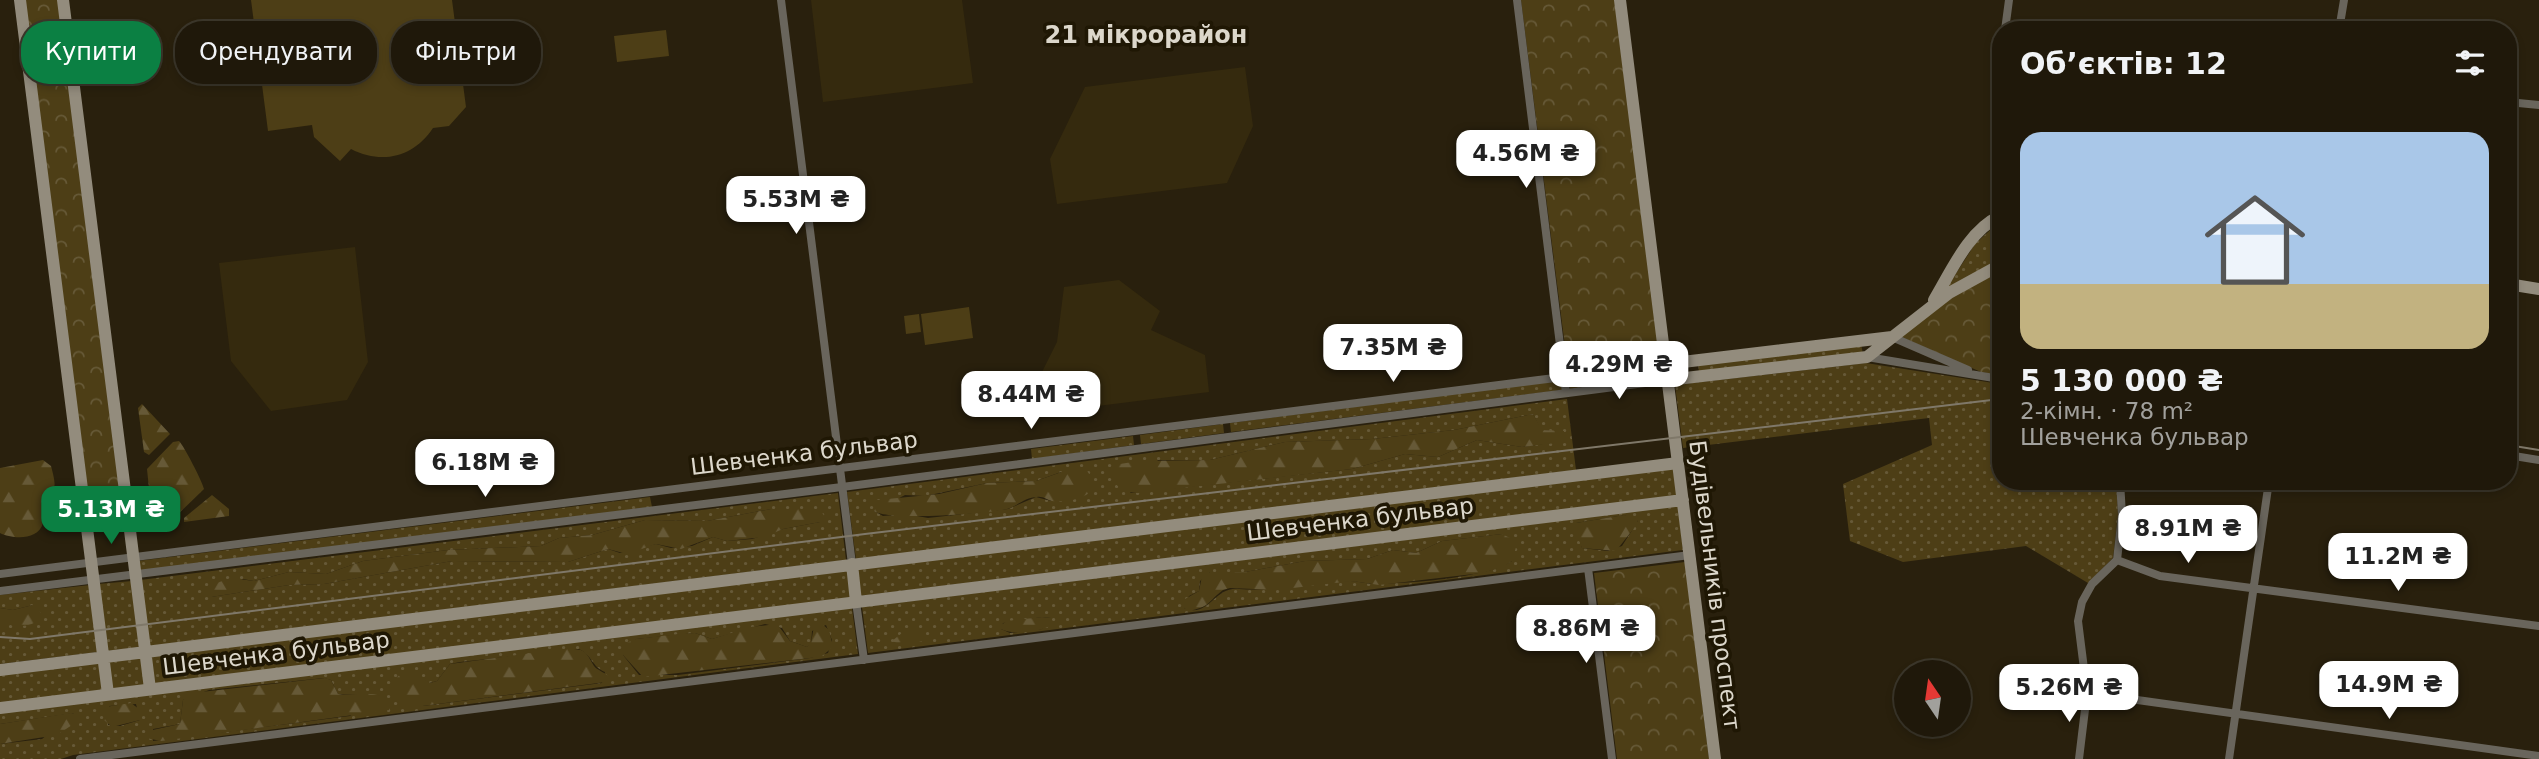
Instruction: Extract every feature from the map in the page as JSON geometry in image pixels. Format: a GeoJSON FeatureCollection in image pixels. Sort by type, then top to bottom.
{"type":"FeatureCollection","features":[{"type":"Feature","properties":{"kind":"main road"},"geometry":{"type":"LineString","coordinates":[[20,0],[108,694]]}},
{"type":"Feature","properties":{"kind":"main road"},"geometry":{"type":"LineString","coordinates":[[63,0],[150,689]]}},
{"type":"Feature","properties":{"kind":"main road","name":"Будівельників проспект"},"geometry":{"type":"LineString","coordinates":[[1620,0],[1715,759]]}},
{"type":"Feature","properties":{"kind":"main road"},"geometry":{"type":"LineString","coordinates":[[1930,306],[1970,242],[1992,221]]}},
{"type":"Feature","properties":{"kind":"main road"},"geometry":{"type":"LineString","coordinates":[[1867,357],[1930,306],[1992,270]]}},
{"type":"Feature","properties":{"kind":"main road"},"geometry":{"type":"LineString","coordinates":[[2517,285],[2539,289]]}},
{"type":"Feature","properties":{"kind":"main road","name":"Шевченка бульвар"},"geometry":{"type":"LineString","coordinates":[[1666,364],[1892,337]]}},
{"type":"Feature","properties":{"kind":"main road","name":"Шевченка бульвар"},"geometry":{"type":"LineString","coordinates":[[1668,380],[1867,357]]}},
{"type":"Feature","properties":{"kind":"main road","name":"Шевченка бульвар"},"geometry":{"type":"LineString","coordinates":[[0,670],[1678,463]]}},
{"type":"Feature","properties":{"kind":"main road","name":"Шевченка бульвар"},"geometry":{"type":"LineString","coordinates":[[0,708],[1683,500]]}},
{"type":"Feature","properties":{"kind":"main road"},"geometry":{"type":"LineString","coordinates":[[852,564],[856,602]]}},
{"type":"Feature","properties":{"kind":"street"},"geometry":{"type":"LineString","coordinates":[[781,0],[852,564]]}},
{"type":"Feature","properties":{"kind":"street"},"geometry":{"type":"LineString","coordinates":[[1517,0],[1566,393]]}},
{"type":"Feature","properties":{"kind":"street"},"geometry":{"type":"LineString","coordinates":[[2006,21],[2009,0]]}},
{"type":"Feature","properties":{"kind":"street"},"geometry":{"type":"LineString","coordinates":[[2340,21],[2344,0]]}},
{"type":"Feature","properties":{"kind":"street"},"geometry":{"type":"LineString","coordinates":[[2517,103],[2539,105]]}},
{"type":"Feature","properties":{"kind":"street","name":"Шевченка бульвар"},"geometry":{"type":"LineString","coordinates":[[1892,337],[1980,376]]}},
{"type":"Feature","properties":{"kind":"street","name":"Шевченка бульвар"},"geometry":{"type":"LineString","coordinates":[[1867,357],[1992,378]]}},
{"type":"Feature","properties":{"kind":"street","name":"Шевченка бульвар"},"geometry":{"type":"LineString","coordinates":[[0,574],[1666,364]]}},
{"type":"Feature","properties":{"kind":"street","name":"Шевченка бульвар"},"geometry":{"type":"LineString","coordinates":[[0,591],[842,487],[1668,380]]}},
{"type":"Feature","properties":{"kind":"street"},"geometry":{"type":"LineString","coordinates":[[1027,446],[1029,463]]}},
{"type":"Feature","properties":{"kind":"street"},"geometry":{"type":"LineString","coordinates":[[2517,456],[2539,460]]}},
{"type":"Feature","properties":{"kind":"street"},"geometry":{"type":"LineString","coordinates":[[2079,759],[2087,693],[2078,621],[2082,602],[2092,584],[2117,559],[2122,515],[2121,490]]}},
{"type":"Feature","properties":{"kind":"street"},"geometry":{"type":"LineString","coordinates":[[2229,759],[2268,490]]}},
{"type":"Feature","properties":{"kind":"street"},"geometry":{"type":"LineString","coordinates":[[654,493],[656,510]]}},
{"type":"Feature","properties":{"kind":"street"},"geometry":{"type":"LineString","coordinates":[[80,759],[1689,555]]}},
{"type":"Feature","properties":{"kind":"street"},"geometry":{"type":"LineString","coordinates":[[2117,559],[2160,576],[2539,626]]}},
{"type":"Feature","properties":{"kind":"street"},"geometry":{"type":"LineString","coordinates":[[1588,568],[1612,759]]}},
{"type":"Feature","properties":{"kind":"street"},"geometry":{"type":"LineString","coordinates":[[856,602],[864,660]]}},
{"type":"Feature","properties":{"kind":"street"},"geometry":{"type":"LineString","coordinates":[[2087,693],[2539,756]]}},
{"type":"Feature","properties":{"kind":"shaded area"},"geometry":{"type":"Polygon","coordinates":[[[811,0],[962,0],[973,83],[823,102],[811,0]]]}},
{"type":"Feature","properties":{"kind":"shaded area"},"geometry":{"type":"Polygon","coordinates":[[[1245,67],[1253,126],[1227,183],[1057,204],[1050,159],[1085,87],[1245,67]]]}},
{"type":"Feature","properties":{"kind":"shaded area"},"geometry":{"type":"Polygon","coordinates":[[[355,247],[368,362],[347,400],[271,411],[231,361],[219,263],[355,247]]]}},
{"type":"Feature","properties":{"kind":"shaded area"},"geometry":{"type":"Polygon","coordinates":[[[1119,280],[1160,311],[1151,330],[1205,355],[1209,392],[1034,414],[1032,392],[1057,342],[1064,287],[1119,280]]]}},
{"type":"Feature","properties":{"kind":"green space"},"geometry":{"type":"Polygon","coordinates":[[[25,0],[58,0],[61,21],[28,21],[25,0]]]}},
{"type":"Feature","properties":{"kind":"green space"},"geometry":{"type":"Polygon","coordinates":[[[251,0],[452,0],[455,21],[391,21],[391,84],[463,84],[466,107],[449,126],[433,128],[417,146],[407,152],[374,157],[351,149],[340,161],[314,137],[312,125],[268,131],[262,84],[377,84],[377,21],[254,21],[251,0]]]}},
{"type":"Feature","properties":{"kind":"green space"},"geometry":{"type":"Polygon","coordinates":[[[1521,0],[1615,0],[1660,358],[1568,370],[1521,0]]]}},
{"type":"Feature","properties":{"kind":"green space"},"geometry":{"type":"Polygon","coordinates":[[[666,30],[669,56],[617,62],[614,36],[666,30]]]}},
{"type":"Feature","properties":{"kind":"green space"},"geometry":{"type":"Polygon","coordinates":[[[36,84],[69,84],[124,521],[91,526],[36,84]]]}},
{"type":"Feature","properties":{"kind":"green space"},"geometry":{"type":"Polygon","coordinates":[[[1992,228],[1992,263],[1946,289],[1975,244],[1992,228]]]}},
{"type":"Feature","properties":{"kind":"green space"},"geometry":{"type":"Polygon","coordinates":[[[1992,273],[1992,374],[1981,372],[1899,336],[1933,308],[1992,273]]]}},
{"type":"Feature","properties":{"kind":"green space"},"geometry":{"type":"Polygon","coordinates":[[[969,307],[973,338],[925,345],[921,314],[969,307]]]}},
{"type":"Feature","properties":{"kind":"green space"},"geometry":{"type":"Polygon","coordinates":[[[919,314],[921,332],[906,334],[904,316],[919,314]]]}},
{"type":"Feature","properties":{"kind":"green space"},"geometry":{"type":"Polygon","coordinates":[[[1861,344],[1863,354],[1699,373],[1698,363],[1861,344]]]}},
{"type":"Feature","properties":{"kind":"green space"},"geometry":{"type":"Polygon","coordinates":[[[1866,363],[1992,383],[1992,490],[2117,490],[2118,515],[2113,558],[2088,583],[2026,546],[1903,562],[1850,541],[1843,484],[1932,445],[1929,418],[1683,448],[1675,385],[1866,363]]]}},
{"type":"Feature","properties":{"kind":"green space"},"geometry":{"type":"Polygon","coordinates":[[[1636,371],[1637,380],[1570,389],[1568,379],[1636,371]]]}},
{"type":"Feature","properties":{"kind":"green space"},"geometry":{"type":"Polygon","coordinates":[[[1561,380],[1562,390],[1231,432],[1230,423],[1561,380]]]}},
{"type":"Feature","properties":{"kind":"green space"},"geometry":{"type":"Polygon","coordinates":[[[1567,399],[1576,470],[856,559],[847,492],[1567,399]],[[1533,414],[1454,430],[1372,439],[1285,442],[1210,460],[1158,460],[1130,493],[1352,469],[1405,454],[1438,457],[1477,440],[1522,447],[1564,441],[1564,432],[1541,430],[1533,414]],[[1061,472],[1036,481],[987,483],[925,496],[905,495],[874,511],[883,516],[906,514],[928,518],[1008,509],[1036,497],[1051,501],[1061,472]]]}},
{"type":"Feature","properties":{"kind":"green space"},"geometry":{"type":"Polygon","coordinates":[[[142,404],[170,434],[149,455],[144,452],[138,408],[142,404]]]}},
{"type":"Feature","properties":{"kind":"green space"},"geometry":{"type":"Polygon","coordinates":[[[1533,414],[1542,430],[1564,431],[1564,442],[1522,447],[1477,440],[1438,457],[1405,454],[1352,469],[1138,493],[1122,491],[1112,479],[1114,469],[1120,464],[1139,461],[1210,460],[1285,442],[1372,439],[1454,430],[1533,414]]]}},
{"type":"Feature","properties":{"kind":"green space"},"geometry":{"type":"Polygon","coordinates":[[[1223,424],[1224,433],[1141,444],[1140,435],[1223,424]]]}},
{"type":"Feature","properties":{"kind":"green space"},"geometry":{"type":"Polygon","coordinates":[[[1133,436],[1134,445],[1032,459],[1031,449],[1133,436]]]}},
{"type":"Feature","properties":{"kind":"green space"},"geometry":{"type":"Polygon","coordinates":[[[179,441],[204,489],[171,521],[160,525],[152,518],[147,469],[173,442],[179,441]]]}},
{"type":"Feature","properties":{"kind":"green space"},"geometry":{"type":"Polygon","coordinates":[[[43,460],[51,466],[55,485],[44,509],[44,521],[40,529],[24,537],[0,533],[0,468],[43,460]]]}},
{"type":"Feature","properties":{"kind":"green space"},"geometry":{"type":"Polygon","coordinates":[[[1070,469],[1087,471],[1092,478],[1093,490],[1068,501],[1033,497],[1007,509],[980,513],[897,516],[874,511],[877,500],[939,494],[987,483],[1036,481],[1070,469]]]}},
{"type":"Feature","properties":{"kind":"green space"},"geometry":{"type":"Polygon","coordinates":[[[1673,469],[1677,496],[860,596],[857,569],[1673,469]]]}},
{"type":"Feature","properties":{"kind":"green space"},"geometry":{"type":"Polygon","coordinates":[[[838,493],[846,560],[149,646],[140,580],[838,493]],[[771,509],[707,521],[645,520],[592,535],[559,538],[541,546],[448,550],[363,561],[326,574],[289,572],[254,581],[243,579],[211,597],[289,585],[324,584],[452,561],[568,562],[608,549],[620,553],[656,544],[671,548],[692,546],[713,537],[727,541],[752,539],[783,529],[820,522],[815,509],[771,509]]]}},
{"type":"Feature","properties":{"kind":"green space"},"geometry":{"type":"Polygon","coordinates":[[[212,495],[229,509],[229,516],[184,522],[184,518],[212,495]]]}},
{"type":"Feature","properties":{"kind":"green space"},"geometry":{"type":"Polygon","coordinates":[[[650,497],[652,507],[139,571],[138,561],[650,497]]]}},
{"type":"Feature","properties":{"kind":"green space"},"geometry":{"type":"Polygon","coordinates":[[[1678,506],[1683,550],[868,653],[862,607],[1678,506]],[[1624,515],[1576,523],[1582,548],[1608,551],[1622,546],[1638,521],[1624,515]],[[1502,534],[1442,541],[1416,553],[1393,550],[1367,559],[1305,561],[1245,572],[1210,572],[1200,581],[1199,591],[1189,596],[1184,608],[1200,609],[1230,589],[1268,589],[1336,581],[1371,584],[1423,581],[1484,572],[1512,561],[1502,534]],[[1042,617],[1003,623],[1001,629],[1010,633],[1042,629],[1051,618],[1042,617]]]}},
{"type":"Feature","properties":{"kind":"green space"},"geometry":{"type":"Polygon","coordinates":[[[771,509],[815,509],[821,511],[825,517],[820,522],[783,529],[764,537],[727,541],[713,537],[681,549],[656,544],[627,554],[608,549],[568,562],[452,561],[324,584],[289,585],[211,597],[207,592],[208,586],[231,578],[254,581],[289,572],[326,574],[363,561],[448,550],[541,546],[559,538],[592,535],[645,520],[707,521],[771,509]]]}},
{"type":"Feature","properties":{"kind":"green space"},"geometry":{"type":"Polygon","coordinates":[[[1624,515],[1637,518],[1638,523],[1616,551],[1582,548],[1575,530],[1576,523],[1624,515]]]}},
{"type":"Feature","properties":{"kind":"green space"},"geometry":{"type":"Polygon","coordinates":[[[1502,534],[1514,540],[1516,547],[1512,561],[1503,567],[1482,573],[1379,585],[1352,581],[1276,590],[1230,588],[1223,590],[1201,608],[1188,611],[1182,606],[1185,599],[1199,591],[1202,576],[1210,572],[1245,572],[1305,561],[1367,559],[1393,550],[1416,553],[1442,541],[1502,534]]]}},
{"type":"Feature","properties":{"kind":"green space"},"geometry":{"type":"Polygon","coordinates":[[[1685,562],[1709,759],[1617,759],[1594,573],[1685,562]]]}},
{"type":"Feature","properties":{"kind":"green space"},"geometry":{"type":"Polygon","coordinates":[[[848,570],[851,598],[153,684],[150,656],[848,570]]]}},
{"type":"Feature","properties":{"kind":"green space"},"geometry":{"type":"Polygon","coordinates":[[[132,581],[141,647],[107,651],[98,584],[132,581]]]}},
{"type":"Feature","properties":{"kind":"green space"},"geometry":{"type":"Polygon","coordinates":[[[90,585],[98,652],[0,664],[0,624],[33,605],[13,610],[0,608],[0,595],[90,585]]]}},
{"type":"Feature","properties":{"kind":"green space"},"geometry":{"type":"Polygon","coordinates":[[[39,606],[41,618],[36,622],[21,626],[0,624],[0,608],[13,610],[39,606]]]}},
{"type":"Feature","properties":{"kind":"green space"},"geometry":{"type":"Polygon","coordinates":[[[852,608],[858,654],[73,755],[61,759],[0,759],[0,744],[42,739],[74,713],[0,724],[0,713],[852,608]],[[765,624],[712,639],[695,633],[636,639],[623,655],[639,675],[678,675],[810,658],[828,653],[832,640],[826,625],[812,631],[811,644],[807,647],[790,641],[782,628],[765,624]],[[579,649],[450,664],[437,681],[429,683],[417,675],[423,706],[602,683],[605,672],[579,649]],[[324,678],[209,690],[183,700],[180,724],[153,729],[153,741],[350,716],[380,696],[338,694],[331,680],[324,678]],[[136,704],[109,706],[108,725],[120,726],[140,720],[136,704]]]}},
{"type":"Feature","properties":{"kind":"green space"},"geometry":{"type":"Polygon","coordinates":[[[1051,618],[1054,624],[1028,632],[1001,629],[1001,625],[1007,621],[1051,618]]]}},
{"type":"Feature","properties":{"kind":"green space"},"geometry":{"type":"Polygon","coordinates":[[[821,623],[829,630],[833,647],[822,656],[810,658],[643,677],[623,655],[624,644],[636,639],[695,633],[712,639],[750,627],[777,624],[790,641],[807,647],[811,643],[814,626],[821,623]]]}},
{"type":"Feature","properties":{"kind":"green space"},"geometry":{"type":"Polygon","coordinates":[[[921,630],[925,633],[924,641],[902,645],[892,641],[902,633],[921,630]]]}},
{"type":"Feature","properties":{"kind":"green space"},"geometry":{"type":"Polygon","coordinates":[[[562,649],[585,653],[595,667],[608,676],[606,682],[407,708],[394,693],[398,676],[411,670],[430,683],[437,681],[450,664],[562,649]]]}},
{"type":"Feature","properties":{"kind":"green space"},"geometry":{"type":"Polygon","coordinates":[[[142,657],[146,685],[112,689],[108,661],[142,657]]]}},
{"type":"Feature","properties":{"kind":"green space"},"geometry":{"type":"Polygon","coordinates":[[[100,662],[103,690],[0,703],[0,675],[100,662]]]}},
{"type":"Feature","properties":{"kind":"green space"},"geometry":{"type":"Polygon","coordinates":[[[325,678],[331,680],[338,694],[383,697],[390,710],[161,741],[146,738],[148,731],[180,724],[183,700],[192,693],[325,678]]]}},
{"type":"Feature","properties":{"kind":"green space"},"geometry":{"type":"Polygon","coordinates":[[[131,703],[143,712],[140,720],[112,727],[104,720],[105,707],[131,703]]]}},
{"type":"Feature","properties":{"kind":"green space"},"geometry":{"type":"Polygon","coordinates":[[[77,714],[78,721],[57,735],[0,744],[0,724],[77,714]]]}},
{"type":"Feature","properties":{"kind":"tram line"},"geometry":{"type":"LineString","coordinates":[[0,637],[30,639],[865,534],[1992,400]]}},
{"type":"Feature","properties":{"kind":"tram line"},"geometry":{"type":"LineString","coordinates":[[2517,446],[2539,450]]}},
{"type":"Feature","properties":{"kind":"district","name":"21 мікрорайон"},"geometry":{"type":"Point","coordinates":[1146,35]}}]}
